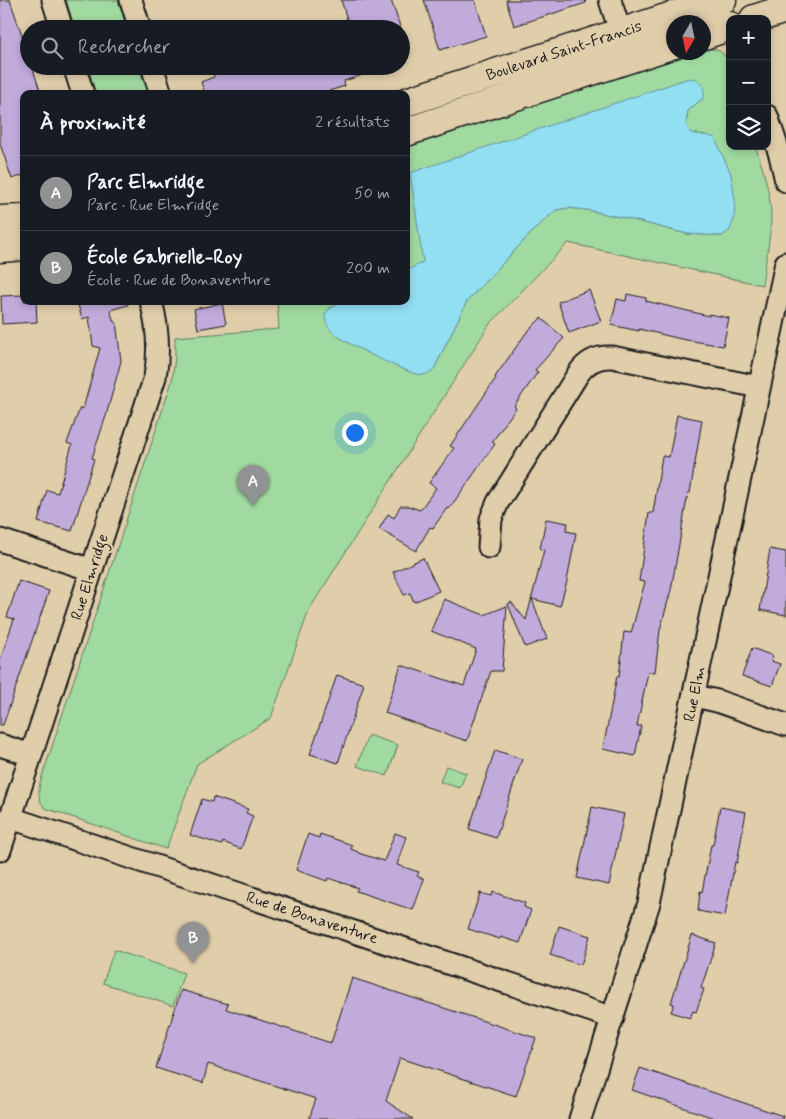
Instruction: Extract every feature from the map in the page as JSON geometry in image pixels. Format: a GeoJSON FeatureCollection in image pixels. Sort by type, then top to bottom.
{"type":"FeatureCollection","features":[{"type":"Feature","properties":{"kind":"street"},"geometry":{"type":"LineString","coordinates":[[53,0],[59,20]]}},
{"type":"Feature","properties":{"kind":"street"},"geometry":{"type":"LineString","coordinates":[[131,0],[137,20]]}},
{"type":"Feature","properties":{"kind":"street"},"geometry":{"type":"LineString","coordinates":[[610,0],[629,58]]}},
{"type":"Feature","properties":{"kind":"street","name":"Boulevard Saint-Francis"},"geometry":{"type":"LineString","coordinates":[[410,101],[722,0]]}},
{"type":"Feature","properties":{"kind":"street"},"geometry":{"type":"LineString","coordinates":[[730,0],[735,15]]}},
{"type":"Feature","properties":{"kind":"street"},"geometry":{"type":"LineString","coordinates":[[766,15],[786,8]]}},
{"type":"Feature","properties":{"kind":"street"},"geometry":{"type":"LineString","coordinates":[[711,33],[726,27]]}},
{"type":"Feature","properties":{"kind":"street","name":"Boulevard Saint-Francis"},"geometry":{"type":"LineString","coordinates":[[410,131],[666,46]]}},
{"type":"Feature","properties":{"kind":"street"},"geometry":{"type":"LineString","coordinates":[[77,75],[83,90]]}},
{"type":"Feature","properties":{"kind":"street"},"geometry":{"type":"LineString","coordinates":[[155,75],[160,90]]}},
{"type":"Feature","properties":{"kind":"street"},"geometry":{"type":"LineString","coordinates":[[771,128],[780,154],[786,182]]}},
{"type":"Feature","properties":{"kind":"street"},"geometry":{"type":"LineString","coordinates":[[0,220],[20,219]]}},
{"type":"Feature","properties":{"kind":"street"},"geometry":{"type":"LineString","coordinates":[[0,248],[20,246]]}},
{"type":"Feature","properties":{"kind":"street","name":"Rue Elm"},"geometry":{"type":"LineString","coordinates":[[587,1117],[613,1018],[649,903],[695,696],[786,263]]}},
{"type":"Feature","properties":{"kind":"street","name":"Rue Elmridge"},"geometry":{"type":"LineString","coordinates":[[0,850],[154,377],[158,334],[152,305]]}},
{"type":"Feature","properties":{"kind":"street"},"geometry":{"type":"LineString","coordinates":[[488,547],[491,519],[498,502],[578,374],[588,363],[600,357],[612,356],[759,387]]}},
{"type":"Feature","properties":{"kind":"street"},"geometry":{"type":"LineString","coordinates":[[0,540],[92,570]]}},
{"type":"Feature","properties":{"kind":"street"},"geometry":{"type":"LineString","coordinates":[[695,696],[786,724]]}},
{"type":"Feature","properties":{"kind":"street"},"geometry":{"type":"LineString","coordinates":[[0,745],[31,755]]}},
{"type":"Feature","properties":{"kind":"street","name":"Rue de Bonaventure"},"geometry":{"type":"LineString","coordinates":[[11,818],[613,1018]]}},
{"type":"Feature","properties":{"kind":"green space"},"geometry":{"type":"Polygon","coordinates":[[[66,0],[118,0],[124,20],[72,20],[66,0]]]}},
{"type":"Feature","properties":{"kind":"green space"},"geometry":{"type":"Polygon","coordinates":[[[711,50],[719,51],[726,58],[726,150],[756,150],[766,180],[771,224],[762,285],[568,243],[489,325],[309,610],[271,718],[197,764],[166,849],[45,808],[39,796],[40,783],[172,381],[175,337],[279,329],[277,305],[336,305],[329,309],[334,334],[366,352],[408,371],[434,369],[467,301],[533,231],[556,210],[568,208],[587,210],[687,234],[722,236],[709,136],[691,133],[686,124],[688,111],[704,97],[410,269],[410,146],[673,60],[711,60],[711,50]]]}},
{"type":"Feature","properties":{"kind":"green space"},"geometry":{"type":"Polygon","coordinates":[[[91,75],[142,75],[147,90],[95,90],[91,75]]]}},
{"type":"Feature","properties":{"kind":"green space"},"geometry":{"type":"Polygon","coordinates":[[[368,735],[398,745],[387,776],[357,766],[368,735]]]}},
{"type":"Feature","properties":{"kind":"green space"},"geometry":{"type":"Polygon","coordinates":[[[446,766],[466,773],[460,788],[440,782],[446,766]]]}},
{"type":"Feature","properties":{"kind":"green space"},"geometry":{"type":"Polygon","coordinates":[[[114,950],[184,973],[173,1006],[103,983],[114,950]]]}},
{"type":"Feature","properties":{"kind":"water"},"geometry":{"type":"Polygon","coordinates":[[[695,78],[699,82],[704,91],[704,97],[688,111],[686,124],[691,133],[715,138],[731,174],[735,200],[734,219],[730,230],[722,236],[687,234],[587,210],[568,208],[556,210],[533,231],[467,301],[434,369],[425,375],[413,373],[377,357],[342,339],[329,328],[326,323],[325,314],[336,305],[410,305],[410,269],[423,262],[410,173],[686,79],[695,78]]]}},
{"type":"Feature","properties":{"kind":"building"},"geometry":{"type":"Polygon","coordinates":[[[0,0],[10,0],[20,29],[20,75],[35,75],[40,90],[20,90],[20,176],[12,179],[0,144],[0,0]]]}},
{"type":"Feature","properties":{"kind":"building"},"geometry":{"type":"Polygon","coordinates":[[[341,0],[391,0],[398,20],[347,20],[341,0]]]}},
{"type":"Feature","properties":{"kind":"building"},"geometry":{"type":"Polygon","coordinates":[[[424,0],[475,0],[486,36],[440,50],[424,0]]]}},
{"type":"Feature","properties":{"kind":"building"},"geometry":{"type":"Polygon","coordinates":[[[506,0],[585,0],[586,3],[514,26],[506,0]]]}},
{"type":"Feature","properties":{"kind":"building"},"geometry":{"type":"Polygon","coordinates":[[[214,75],[362,75],[344,81],[345,86],[332,90],[204,90],[201,82],[214,77],[214,75]]]}},
{"type":"Feature","properties":{"kind":"building"},"geometry":{"type":"Polygon","coordinates":[[[589,290],[601,321],[569,333],[558,302],[589,290]]]}},
{"type":"Feature","properties":{"kind":"building"},"geometry":{"type":"Polygon","coordinates":[[[627,294],[646,298],[646,301],[709,316],[709,314],[729,318],[723,346],[611,325],[617,299],[626,301],[627,294]]]}},
{"type":"Feature","properties":{"kind":"building"},"geometry":{"type":"Polygon","coordinates":[[[20,295],[20,305],[36,305],[37,322],[2,324],[1,296],[20,295]]]}},
{"type":"Feature","properties":{"kind":"building"},"geometry":{"type":"Polygon","coordinates":[[[78,305],[128,305],[110,310],[114,322],[116,322],[121,361],[72,531],[38,522],[47,490],[58,493],[72,445],[67,443],[80,408],[83,409],[100,348],[93,346],[89,317],[82,319],[78,305]]]}},
{"type":"Feature","properties":{"kind":"building"},"geometry":{"type":"Polygon","coordinates":[[[222,305],[226,324],[198,329],[194,309],[222,305]]]}},
{"type":"Feature","properties":{"kind":"building"},"geometry":{"type":"Polygon","coordinates":[[[541,318],[564,338],[535,370],[538,372],[492,442],[495,444],[449,509],[447,508],[433,528],[430,527],[416,551],[379,529],[388,514],[394,518],[400,506],[408,506],[420,510],[436,488],[429,483],[454,448],[450,446],[526,333],[541,318]]]}},
{"type":"Feature","properties":{"kind":"building"},"geometry":{"type":"Polygon","coordinates":[[[677,415],[702,420],[671,590],[660,630],[655,672],[648,672],[637,726],[641,726],[635,756],[603,749],[617,676],[619,677],[624,632],[631,633],[645,582],[639,581],[649,513],[653,513],[662,456],[669,457],[677,415]]]}},
{"type":"Feature","properties":{"kind":"building"},"geometry":{"type":"Polygon","coordinates":[[[546,519],[568,523],[566,531],[576,533],[560,606],[532,599],[547,639],[525,647],[508,604],[511,602],[526,620],[544,550],[540,549],[546,519]]]}},
{"type":"Feature","properties":{"kind":"building"},"geometry":{"type":"Polygon","coordinates":[[[770,549],[786,552],[786,615],[760,610],[770,549]]]}},
{"type":"Feature","properties":{"kind":"building"},"geometry":{"type":"Polygon","coordinates":[[[423,558],[439,591],[414,602],[410,593],[404,595],[393,572],[423,558]]]}},
{"type":"Feature","properties":{"kind":"building"},"geometry":{"type":"Polygon","coordinates":[[[19,581],[49,591],[3,725],[0,725],[0,660],[14,619],[7,617],[19,581]]]}},
{"type":"Feature","properties":{"kind":"building"},"geometry":{"type":"Polygon","coordinates":[[[444,599],[484,615],[507,606],[502,671],[491,671],[467,741],[385,713],[401,665],[464,686],[476,649],[431,631],[444,599]]]}},
{"type":"Feature","properties":{"kind":"building"},"geometry":{"type":"Polygon","coordinates":[[[752,648],[773,656],[771,661],[780,664],[772,686],[742,676],[752,648]]]}},
{"type":"Feature","properties":{"kind":"building"},"geometry":{"type":"Polygon","coordinates":[[[337,675],[364,684],[338,763],[310,754],[337,675]]]}},
{"type":"Feature","properties":{"kind":"building"},"geometry":{"type":"Polygon","coordinates":[[[495,750],[522,759],[496,838],[469,829],[495,750]]]}},
{"type":"Feature","properties":{"kind":"building"},"geometry":{"type":"Polygon","coordinates":[[[213,797],[248,809],[246,813],[253,816],[241,849],[223,842],[222,845],[190,835],[202,799],[212,802],[213,797]]]}},
{"type":"Feature","properties":{"kind":"building"},"geometry":{"type":"Polygon","coordinates":[[[592,807],[624,814],[609,885],[577,878],[592,807]]]}},
{"type":"Feature","properties":{"kind":"building"},"geometry":{"type":"Polygon","coordinates":[[[720,807],[746,812],[725,916],[698,911],[700,891],[702,892],[720,807]]]}},
{"type":"Feature","properties":{"kind":"building"},"geometry":{"type":"Polygon","coordinates":[[[395,833],[406,837],[397,865],[419,872],[417,876],[424,879],[413,910],[356,891],[358,888],[328,878],[327,881],[296,870],[308,834],[319,838],[320,834],[352,845],[351,849],[358,853],[384,861],[395,833]]]}},
{"type":"Feature","properties":{"kind":"building"},"geometry":{"type":"Polygon","coordinates":[[[493,892],[525,903],[524,907],[531,910],[520,943],[468,929],[480,893],[491,896],[493,892]]]}},
{"type":"Feature","properties":{"kind":"building"},"geometry":{"type":"Polygon","coordinates":[[[559,926],[590,936],[581,965],[550,955],[559,926]]]}},
{"type":"Feature","properties":{"kind":"building"},"geometry":{"type":"Polygon","coordinates":[[[692,935],[716,943],[701,988],[704,989],[696,1012],[693,1011],[690,1018],[671,1012],[674,1004],[671,1003],[692,935]]]}},
{"type":"Feature","properties":{"kind":"building"},"geometry":{"type":"Polygon","coordinates":[[[352,978],[536,1038],[516,1096],[400,1058],[386,1101],[413,1119],[309,1119],[316,1099],[208,1064],[203,1083],[156,1068],[181,990],[228,1004],[226,1009],[331,1043],[352,978]]]}},
{"type":"Feature","properties":{"kind":"building"},"geometry":{"type":"Polygon","coordinates":[[[640,1068],[783,1116],[782,1119],[717,1119],[632,1090],[640,1068]]]}},
{"type":"Feature","properties":{"kind":"place","name":"Parc Elmridge"},"geometry":{"type":"Point","coordinates":[253,506]}},
{"type":"Feature","properties":{"kind":"place","name":"École Gabrielle-Roy"},"geometry":{"type":"Point","coordinates":[193,963]}}]}
